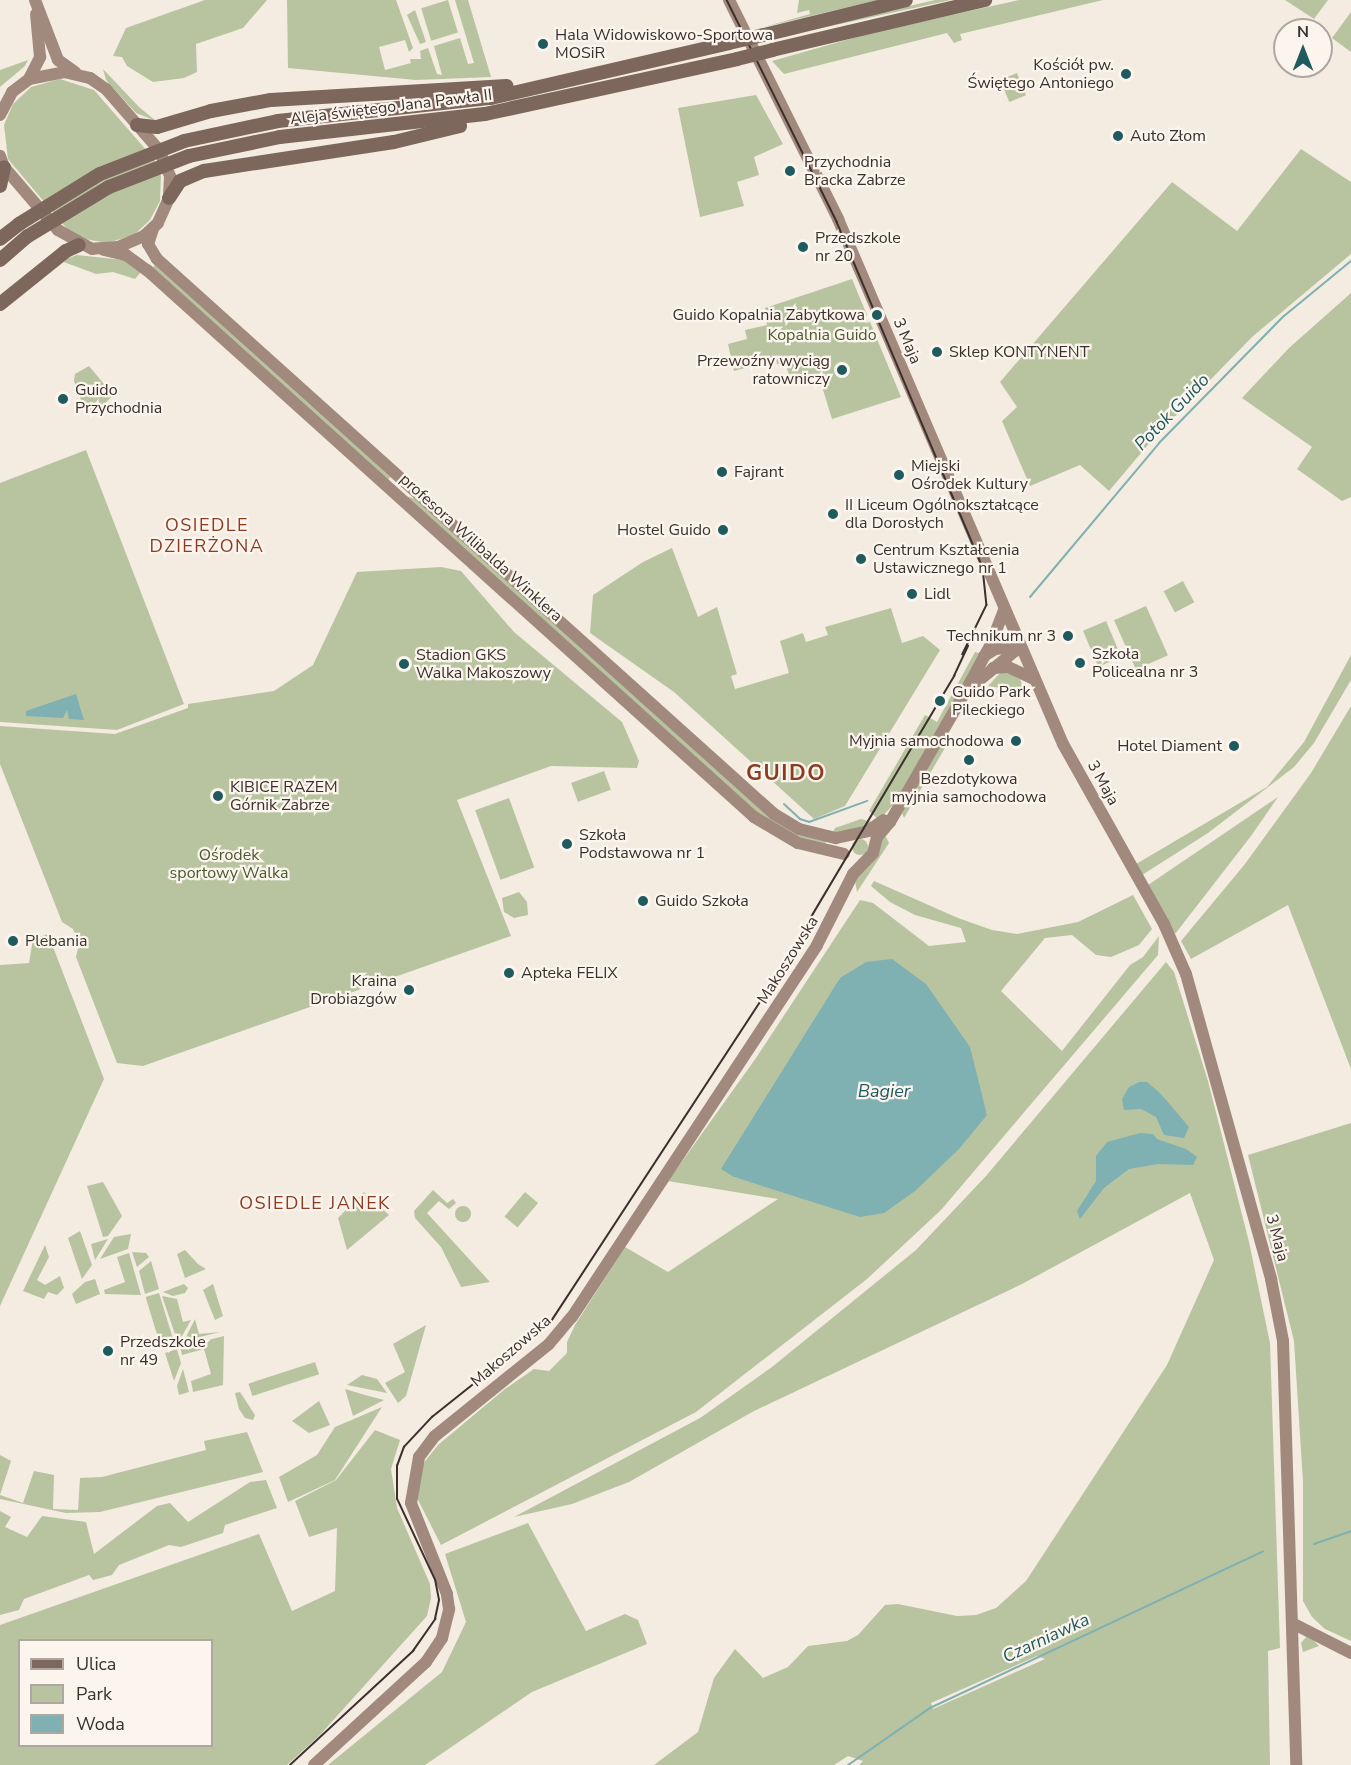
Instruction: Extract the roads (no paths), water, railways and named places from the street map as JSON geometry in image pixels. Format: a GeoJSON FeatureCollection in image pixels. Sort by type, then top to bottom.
{"type":"FeatureCollection","features":[{"type":"Feature","properties":{"kind":"main road","name":"3 Maja"},"geometry":{"type":"LineString","coordinates":[[729,0],[838,219],[1004,610],[1076,770],[1182,962],[1275,1294],[1285,1356],[1296,1765]]}},
{"type":"Feature","properties":{"kind":"main road","name":"Aleja świętego Jana Pawła II"},"geometry":{"type":"LineString","coordinates":[[0,239],[19,224],[100,174],[184,141],[278,121],[458,103],[581,78],[906,0]]}},
{"type":"Feature","properties":{"kind":"main road","name":"Aleja świętego Jana Pawła II"},"geometry":{"type":"LineString","coordinates":[[0,260],[28,236],[109,187],[189,156],[260,140],[419,124],[558,100],[985,0]]}},
{"type":"Feature","properties":{"kind":"main road"},"geometry":{"type":"LineString","coordinates":[[36,3],[58,60],[76,73],[101,86],[164,158],[170,176],[169,198]]}},
{"type":"Feature","properties":{"kind":"main road"},"geometry":{"type":"LineString","coordinates":[[30,79],[40,57],[36,3]]}},
{"type":"Feature","properties":{"kind":"main road"},"geometry":{"type":"LineString","coordinates":[[0,115],[10,95],[30,79],[53,73],[76,73]]}},
{"type":"Feature","properties":{"kind":"main road"},"geometry":{"type":"LineString","coordinates":[[137,125],[157,127],[232,106],[295,97],[469,90],[581,78]]}},
{"type":"Feature","properties":{"kind":"main road"},"geometry":{"type":"LineString","coordinates":[[104,250],[136,241],[153,229],[180,181],[204,171],[394,142],[558,100]]}},
{"type":"Feature","properties":{"kind":"main road"},"geometry":{"type":"LineString","coordinates":[[0,186],[2,161]]}},
{"type":"Feature","properties":{"kind":"main road"},"geometry":{"type":"LineString","coordinates":[[0,304],[66,251],[79,245],[58,230],[2,161]]}},
{"type":"Feature","properties":{"kind":"main road","name":"profesora Wilibalda Winklera"},"geometry":{"type":"LineString","coordinates":[[153,229],[148,244],[157,259],[774,814],[810,834],[836,838],[857,832]]}},
{"type":"Feature","properties":{"kind":"main road","name":"profesora Wilibalda Winklera"},"geometry":{"type":"LineString","coordinates":[[79,245],[126,255],[147,270],[754,817],[798,843],[846,857]]}},
{"type":"Feature","properties":{"kind":"main road","name":"Makoszowska"},"geometry":{"type":"LineString","coordinates":[[314,1765],[426,1662],[442,1638],[449,1609],[447,1594],[411,1503],[419,1457],[435,1436],[549,1344],[568,1322],[796,980],[837,912],[848,884],[861,862],[873,853],[873,844],[959,703],[1004,610]]}},
{"type":"Feature","properties":{"kind":"main road","name":"Makoszowska"},"geometry":{"type":"LineString","coordinates":[[959,703],[992,668],[1020,647]]}},
{"type":"Feature","properties":{"kind":"main road"},"geometry":{"type":"LineString","coordinates":[[983,657],[994,649],[1020,647]]}},
{"type":"Feature","properties":{"kind":"main road"},"geometry":{"type":"LineString","coordinates":[[992,668],[1008,667],[1034,679]]}},
{"type":"Feature","properties":{"kind":"main road","name":"Makoszowska"},"geometry":{"type":"LineString","coordinates":[[848,884],[843,842],[857,832],[892,815]]}},
{"type":"Feature","properties":{"kind":"main road"},"geometry":{"type":"LineString","coordinates":[[857,832],[873,844]]}},
{"type":"Feature","properties":{"kind":"main road"},"geometry":{"type":"LineString","coordinates":[[846,857],[861,862]]}},
{"type":"Feature","properties":{"kind":"main road"},"geometry":{"type":"LineString","coordinates":[[1292,1623],[1351,1653]]}},
{"type":"Feature","properties":{"kind":"water"},"geometry":{"type":"Polygon","coordinates":[[[76,694],[84,720],[69,719],[67,710],[63,718],[26,716],[26,711],[76,694]]]}},
{"type":"Feature","properties":{"kind":"water","name":"Bagier"},"geometry":{"type":"Polygon","coordinates":[[[892,959],[926,984],[970,1047],[987,1115],[959,1149],[915,1191],[884,1213],[860,1217],[734,1177],[721,1169],[840,978],[866,962],[892,959]]]}},
{"type":"Feature","properties":{"kind":"water"},"geometry":{"type":"Polygon","coordinates":[[[1139,1082],[1147,1082],[1161,1094],[1189,1127],[1184,1138],[1164,1135],[1156,1117],[1141,1109],[1124,1110],[1122,1099],[1129,1087],[1139,1082]]]}},
{"type":"Feature","properties":{"kind":"water"},"geometry":{"type":"Polygon","coordinates":[[[1140,1133],[1153,1134],[1157,1139],[1186,1149],[1197,1157],[1193,1165],[1158,1164],[1129,1169],[1104,1188],[1080,1219],[1077,1211],[1096,1181],[1096,1156],[1107,1142],[1140,1133]]]}},
{"type":"Feature","properties":{"kind":"waterway","name":"Potok Guido"},"geometry":{"type":"LineString","coordinates":[[1030,597],[1159,443],[1284,316],[1351,261]]}},
{"type":"Feature","properties":{"kind":"waterway","name":"Potok Guido"},"geometry":{"type":"LineString","coordinates":[[784,804],[800,819],[809,822],[867,801]]}},
{"type":"Feature","properties":{"kind":"waterway","name":"Czarniawka"},"geometry":{"type":"LineString","coordinates":[[1314,1544],[1351,1531]]}},
{"type":"Feature","properties":{"kind":"waterway","name":"Czarniawka"},"geometry":{"type":"LineString","coordinates":[[848,1765],[930,1708],[1263,1551]]}},
{"type":"Feature","properties":{"kind":"tram line"},"geometry":{"type":"LineString","coordinates":[[727,0],[837,222],[983,568],[987,605],[963,654]]}},
{"type":"Feature","properties":{"kind":"tram line"},"geometry":{"type":"LineString","coordinates":[[290,1765],[413,1651],[435,1619],[439,1600],[435,1580],[397,1499],[397,1466],[404,1447],[432,1417],[550,1323],[766,993],[954,676],[968,646]]}},
{"type":"Feature","properties":{"kind":"place","name":"Hala Widowiskowo-Sportowa MOSiR"},"geometry":{"type":"Point","coordinates":[543,44]}},
{"type":"Feature","properties":{"kind":"place","name":"Kościół pw. Świętego Antoniego"},"geometry":{"type":"Point","coordinates":[1126,74]}},
{"type":"Feature","properties":{"kind":"place","name":"Auto Złom"},"geometry":{"type":"Point","coordinates":[1118,136]}},
{"type":"Feature","properties":{"kind":"place","name":"Przychodnia Bracka Zabrze"},"geometry":{"type":"Point","coordinates":[790,171]}},
{"type":"Feature","properties":{"kind":"place","name":"Przedszkole nr 20"},"geometry":{"type":"Point","coordinates":[803,247]}},
{"type":"Feature","properties":{"kind":"place","name":"Guido Kopalnia Zabytkowa"},"geometry":{"type":"Point","coordinates":[877,315]}},
{"type":"Feature","properties":{"kind":"place","name":"Sklep KONTYNENT"},"geometry":{"type":"Point","coordinates":[937,352]}},
{"type":"Feature","properties":{"kind":"place","name":"Przewoźny wyciąg ratowniczy"},"geometry":{"type":"Point","coordinates":[842,370]}},
{"type":"Feature","properties":{"kind":"place","name":"Guido Przychodnia"},"geometry":{"type":"Point","coordinates":[63,399]}},
{"type":"Feature","properties":{"kind":"place","name":"Fajrant"},"geometry":{"type":"Point","coordinates":[722,472]}},
{"type":"Feature","properties":{"kind":"place","name":"Miejski Ośrodek Kultury"},"geometry":{"type":"Point","coordinates":[899,475]}},
{"type":"Feature","properties":{"kind":"place","name":"II Liceum Ogólnokształcące dla Dorosłych"},"geometry":{"type":"Point","coordinates":[833,514]}},
{"type":"Feature","properties":{"kind":"place","name":"Hostel Guido"},"geometry":{"type":"Point","coordinates":[723,530]}},
{"type":"Feature","properties":{"kind":"place","name":"Centrum Kształcenia Ustawicznego nr 1"},"geometry":{"type":"Point","coordinates":[861,559]}},
{"type":"Feature","properties":{"kind":"place","name":"Lidl"},"geometry":{"type":"Point","coordinates":[912,594]}},
{"type":"Feature","properties":{"kind":"place","name":"Technikum nr 3"},"geometry":{"type":"Point","coordinates":[1068,636]}},
{"type":"Feature","properties":{"kind":"place","name":"Szkoła Policealna nr 3"},"geometry":{"type":"Point","coordinates":[1080,663]}},
{"type":"Feature","properties":{"kind":"place","name":"Stadion GKS Walka Makoszowy"},"geometry":{"type":"Point","coordinates":[404,664]}},
{"type":"Feature","properties":{"kind":"place","name":"Guido Park Pileckiego"},"geometry":{"type":"Point","coordinates":[940,701]}},
{"type":"Feature","properties":{"kind":"place","name":"Myjnia samochodowa"},"geometry":{"type":"Point","coordinates":[1016,741]}},
{"type":"Feature","properties":{"kind":"place","name":"Hotel Diament"},"geometry":{"type":"Point","coordinates":[1234,746]}},
{"type":"Feature","properties":{"kind":"place","name":"Bezdotykowa myjnia samochodowa"},"geometry":{"type":"Point","coordinates":[969,760]}},
{"type":"Feature","properties":{"kind":"place","name":"KIBICE RAZEM Górnik Zabrze"},"geometry":{"type":"Point","coordinates":[218,796]}},
{"type":"Feature","properties":{"kind":"place","name":"Szkoła Podstawowa nr 1"},"geometry":{"type":"Point","coordinates":[567,844]}},
{"type":"Feature","properties":{"kind":"place","name":"Guido Szkoła"},"geometry":{"type":"Point","coordinates":[643,901]}},
{"type":"Feature","properties":{"kind":"place","name":"Plebania"},"geometry":{"type":"Point","coordinates":[13,941]}},
{"type":"Feature","properties":{"kind":"place","name":"Apteka FELIX"},"geometry":{"type":"Point","coordinates":[509,973]}},
{"type":"Feature","properties":{"kind":"place","name":"Kraina Drobiazgów"},"geometry":{"type":"Point","coordinates":[409,990]}},
{"type":"Feature","properties":{"kind":"place","name":"Przedszkole nr 49"},"geometry":{"type":"Point","coordinates":[108,1351]}},
{"type":"Feature","properties":{"kind":"district","name":"OSIEDLE DZIERŻONA"},"geometry":{"type":"Point","coordinates":[207,536]}},
{"type":"Feature","properties":{"kind":"district","name":"GUIDO"},"geometry":{"type":"Point","coordinates":[786,774]}},
{"type":"Feature","properties":{"kind":"district","name":"OSIEDLE JANEK"},"geometry":{"type":"Point","coordinates":[315,1203]}},
{"type":"Feature","properties":{"kind":"park label","name":"Kopalnia Guido"},"geometry":{"type":"Point","coordinates":[822,335]}},
{"type":"Feature","properties":{"kind":"park label","name":"Ośrodek sportowy Walka"},"geometry":{"type":"Point","coordinates":[229,864]}}]}
